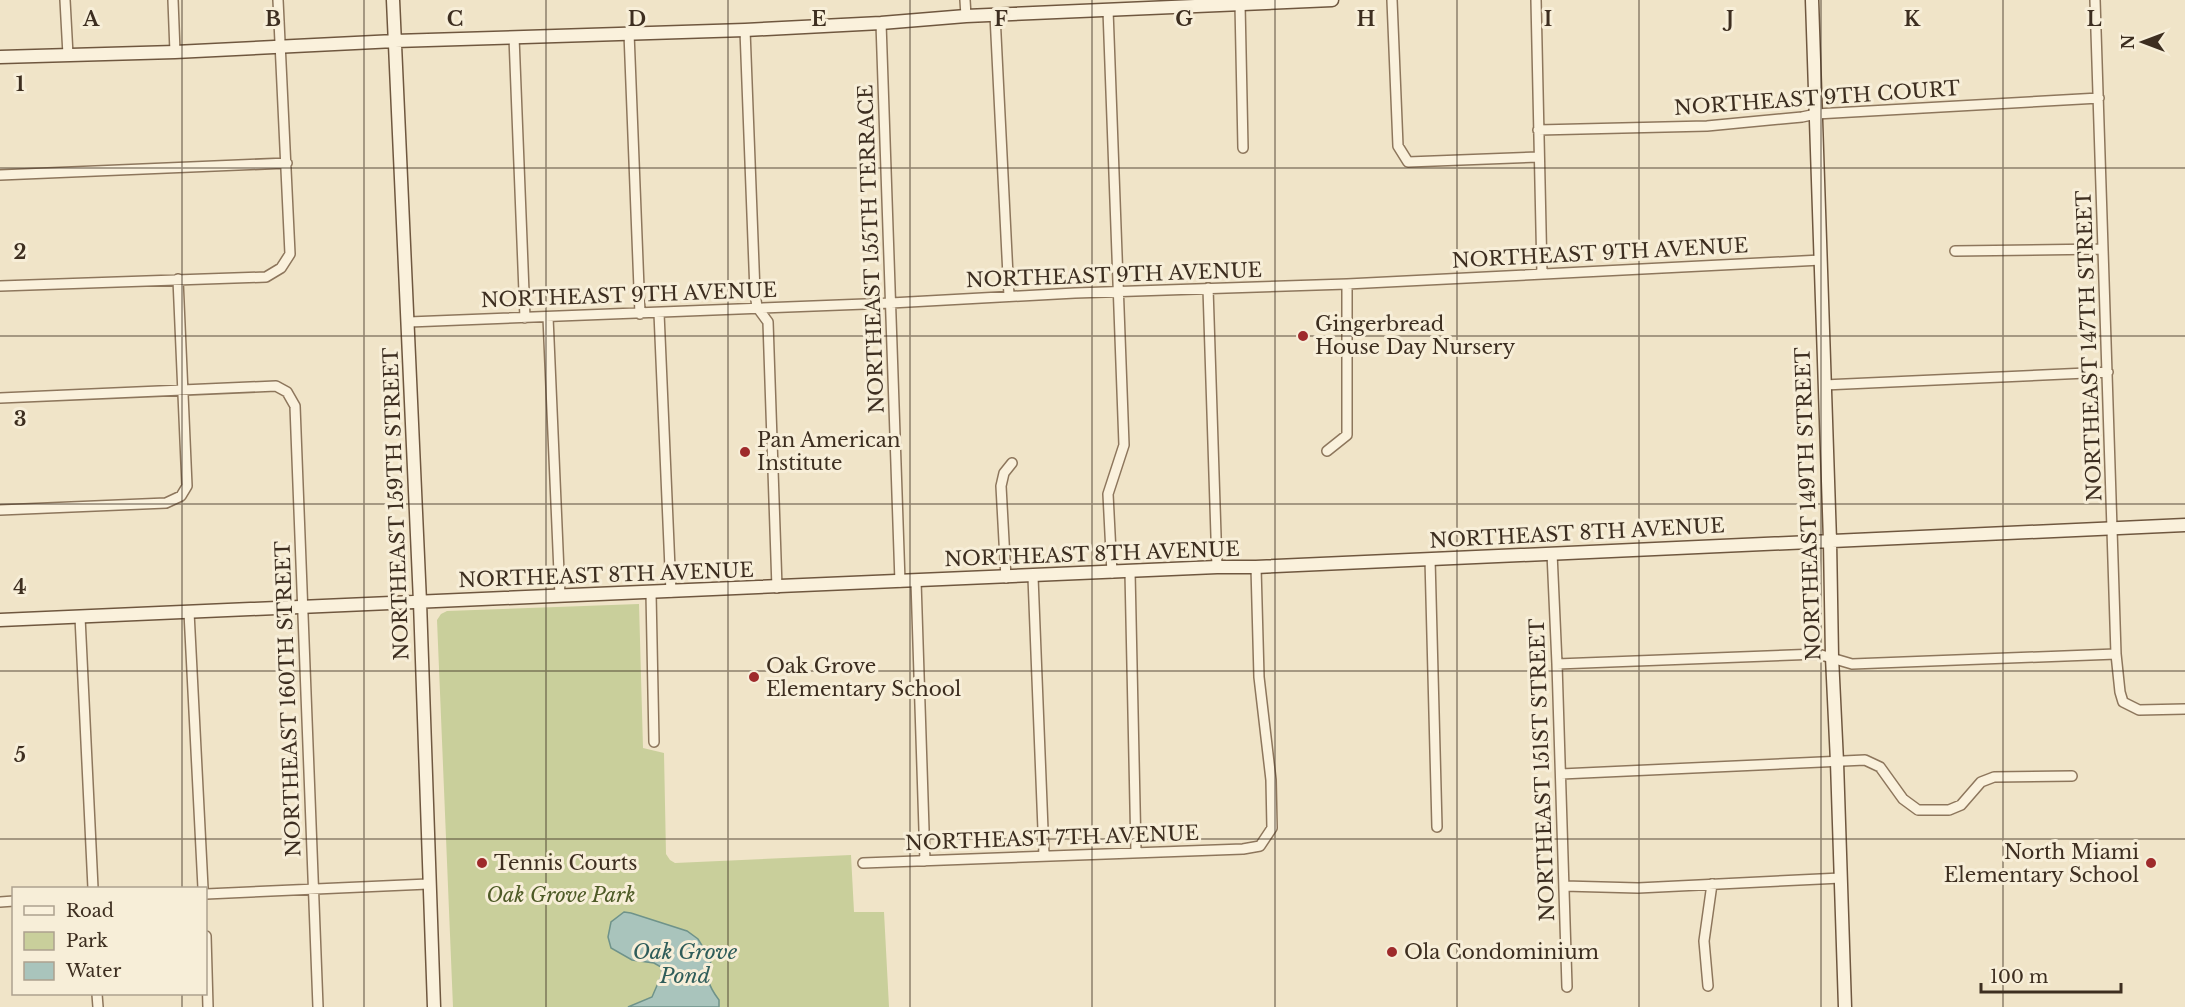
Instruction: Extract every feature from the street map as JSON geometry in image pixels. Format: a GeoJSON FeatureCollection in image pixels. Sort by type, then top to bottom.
{"type":"FeatureCollection","features":[{"type":"Feature","properties":{"kind":"street"},"geometry":{"type":"LineString","coordinates":[[65,0],[68,55]]}},
{"type":"Feature","properties":{"kind":"street"},"geometry":{"type":"LineString","coordinates":[[172,0],[175,52]]}},
{"type":"Feature","properties":{"kind":"street"},"geometry":{"type":"LineString","coordinates":[[0,286],[266,277],[281,268],[290,254],[278,0]]}},
{"type":"Feature","properties":{"kind":"street","name":"NORTHEAST 159TH STREET"},"geometry":{"type":"LineString","coordinates":[[393,0],[409,322],[434,1007]]}},
{"type":"Feature","properties":{"kind":"street"},"geometry":{"type":"LineString","coordinates":[[965,0],[966,16]]}},
{"type":"Feature","properties":{"kind":"street"},"geometry":{"type":"LineString","coordinates":[[0,57],[745,30],[966,16],[1332,0]]}},
{"type":"Feature","properties":{"kind":"street"},"geometry":{"type":"LineString","coordinates":[[1392,0],[1398,146],[1408,162],[1538,157]]}},
{"type":"Feature","properties":{"kind":"street"},"geometry":{"type":"LineString","coordinates":[[1536,0],[1542,274]]}},
{"type":"Feature","properties":{"kind":"street","name":"NORTHEAST 149TH STREET"},"geometry":{"type":"LineString","coordinates":[[1812,0],[1845,1007]]}},
{"type":"Feature","properties":{"kind":"street","name":"NORTHEAST 147TH STREET"},"geometry":{"type":"LineString","coordinates":[[2095,0],[2116,654],[2120,692],[2123,702],[2139,710],[2185,709]]}},
{"type":"Feature","properties":{"kind":"street"},"geometry":{"type":"LineString","coordinates":[[1240,4],[1243,148]]}},
{"type":"Feature","properties":{"kind":"street"},"geometry":{"type":"LineString","coordinates":[[1108,10],[1124,446],[1108,494],[1112,573]]}},
{"type":"Feature","properties":{"kind":"street"},"geometry":{"type":"LineString","coordinates":[[995,15],[1009,296]]}},
{"type":"Feature","properties":{"kind":"street","name":"NORTHEAST 155TH TERRACE"},"geometry":{"type":"LineString","coordinates":[[881,23],[900,582]]}},
{"type":"Feature","properties":{"kind":"street"},"geometry":{"type":"LineString","coordinates":[[745,30],[757,307],[768,322],[777,588]]}},
{"type":"Feature","properties":{"kind":"street"},"geometry":{"type":"LineString","coordinates":[[629,33],[640,314]]}},
{"type":"Feature","properties":{"kind":"street"},"geometry":{"type":"LineString","coordinates":[[514,37],[525,318]]}},
{"type":"Feature","properties":{"kind":"street","name":"NORTHEAST 9TH COURT"},"geometry":{"type":"LineString","coordinates":[[1538,129],[1707,126],[1816,114],[2099,98]]}},
{"type":"Feature","properties":{"kind":"street"},"geometry":{"type":"LineString","coordinates":[[0,175],[286,163]]}},
{"type":"Feature","properties":{"kind":"street"},"geometry":{"type":"LineString","coordinates":[[1954,251],[2103,249]]}},
{"type":"Feature","properties":{"kind":"street","name":"NORTHEAST 9TH AVENUE"},"geometry":{"type":"LineString","coordinates":[[409,322],[1347,284],[1821,260]]}},
{"type":"Feature","properties":{"kind":"street"},"geometry":{"type":"LineString","coordinates":[[0,510],[166,503],[181,496],[187,486],[178,279]]}},
{"type":"Feature","properties":{"kind":"street"},"geometry":{"type":"LineString","coordinates":[[1327,451],[1347,435],[1347,284]]}},
{"type":"Feature","properties":{"kind":"street"},"geometry":{"type":"LineString","coordinates":[[1208,288],[1217,567]]}},
{"type":"Feature","properties":{"kind":"street"},"geometry":{"type":"LineString","coordinates":[[659,313],[670,592]]}},
{"type":"Feature","properties":{"kind":"street"},"geometry":{"type":"LineString","coordinates":[[549,317],[560,596]]}},
{"type":"Feature","properties":{"kind":"street"},"geometry":{"type":"LineString","coordinates":[[1824,385],[2108,372]]}},
{"type":"Feature","properties":{"kind":"street","name":"NORTHEAST 160TH STREET"},"geometry":{"type":"LineString","coordinates":[[183,391],[276,386],[287,392],[296,406],[318,1007]]}},
{"type":"Feature","properties":{"kind":"street"},"geometry":{"type":"LineString","coordinates":[[0,398],[183,391]]}},
{"type":"Feature","properties":{"kind":"street"},"geometry":{"type":"LineString","coordinates":[[1006,578],[1001,486],[1004,473],[1012,463]]}},
{"type":"Feature","properties":{"kind":"street","name":"NORTHEAST 8TH AVENUE"},"geometry":{"type":"LineString","coordinates":[[0,620],[2185,525]]}},
{"type":"Feature","properties":{"kind":"street","name":"NORTHEAST 151ST STREET"},"geometry":{"type":"LineString","coordinates":[[1552,553],[1567,987]]}},
{"type":"Feature","properties":{"kind":"street"},"geometry":{"type":"LineString","coordinates":[[1430,559],[1437,827]]}},
{"type":"Feature","properties":{"kind":"street","name":"NORTHEAST 7TH AVENUE"},"geometry":{"type":"LineString","coordinates":[[863,863],[1243,849],[1260,846],[1272,828],[1271,780],[1259,676],[1256,567]]}},
{"type":"Feature","properties":{"kind":"street"},"geometry":{"type":"LineString","coordinates":[[1130,572],[1136,852]]}},
{"type":"Feature","properties":{"kind":"street"},"geometry":{"type":"LineString","coordinates":[[1033,576],[1044,855]]}},
{"type":"Feature","properties":{"kind":"street"},"geometry":{"type":"LineString","coordinates":[[916,581],[925,861]]}},
{"type":"Feature","properties":{"kind":"street"},"geometry":{"type":"LineString","coordinates":[[651,592],[654,742]]}},
{"type":"Feature","properties":{"kind":"street"},"geometry":{"type":"LineString","coordinates":[[189,612],[203,887]]}},
{"type":"Feature","properties":{"kind":"street"},"geometry":{"type":"LineString","coordinates":[[80,617],[93,887]]}},
{"type":"Feature","properties":{"kind":"street"},"geometry":{"type":"LineString","coordinates":[[1557,664],[1818,654],[1852,664],[2116,654]]}},
{"type":"Feature","properties":{"kind":"street"},"geometry":{"type":"LineString","coordinates":[[1561,774],[1865,760],[1880,767],[1903,799],[1918,810],[1949,810],[1962,805],[1981,782],[1994,777],[2072,776]]}},
{"type":"Feature","properties":{"kind":"street"},"geometry":{"type":"LineString","coordinates":[[1564,886],[1638,888],[1841,878]]}},
{"type":"Feature","properties":{"kind":"street"},"geometry":{"type":"LineString","coordinates":[[207,894],[428,884]]}},
{"type":"Feature","properties":{"kind":"street"},"geometry":{"type":"LineString","coordinates":[[1708,986],[1704,941],[1712,884]]}},
{"type":"Feature","properties":{"kind":"street"},"geometry":{"type":"LineString","coordinates":[[207,972],[208,1007]]}},
{"type":"Feature","properties":{"kind":"green space","name":"Oak Grove Park"},"geometry":{"type":"Polygon","coordinates":[[[639,604],[643,748],[664,753],[666,854],[675,863],[851,855],[854,912],[884,912],[889,1007],[453,1007],[437,620],[447,611],[639,604]]]}},
{"type":"Feature","properties":{"kind":"water","name":"Oak Grove Pond"},"geometry":{"type":"Polygon","coordinates":[[[624,912],[687,931],[698,939],[711,960],[709,982],[719,1000],[719,1007],[628,1007],[652,997],[662,974],[661,967],[654,963],[632,960],[611,948],[608,937],[611,922],[624,912]]]}},
{"type":"Feature","properties":{"kind":"place","name":"Gingerbread House Day Nursery"},"geometry":{"type":"Point","coordinates":[1303,336]}},
{"type":"Feature","properties":{"kind":"place","name":"Pan American Institute"},"geometry":{"type":"Point","coordinates":[745,452]}},
{"type":"Feature","properties":{"kind":"place","name":"Oak Grove Elementary School"},"geometry":{"type":"Point","coordinates":[754,677]}},
{"type":"Feature","properties":{"kind":"place","name":"Tennis Courts"},"geometry":{"type":"Point","coordinates":[482,863]}},
{"type":"Feature","properties":{"kind":"place","name":"North Miami Elementary School"},"geometry":{"type":"Point","coordinates":[2151,863]}},
{"type":"Feature","properties":{"kind":"place","name":"Ola Condominium"},"geometry":{"type":"Point","coordinates":[1392,952]}}]}
